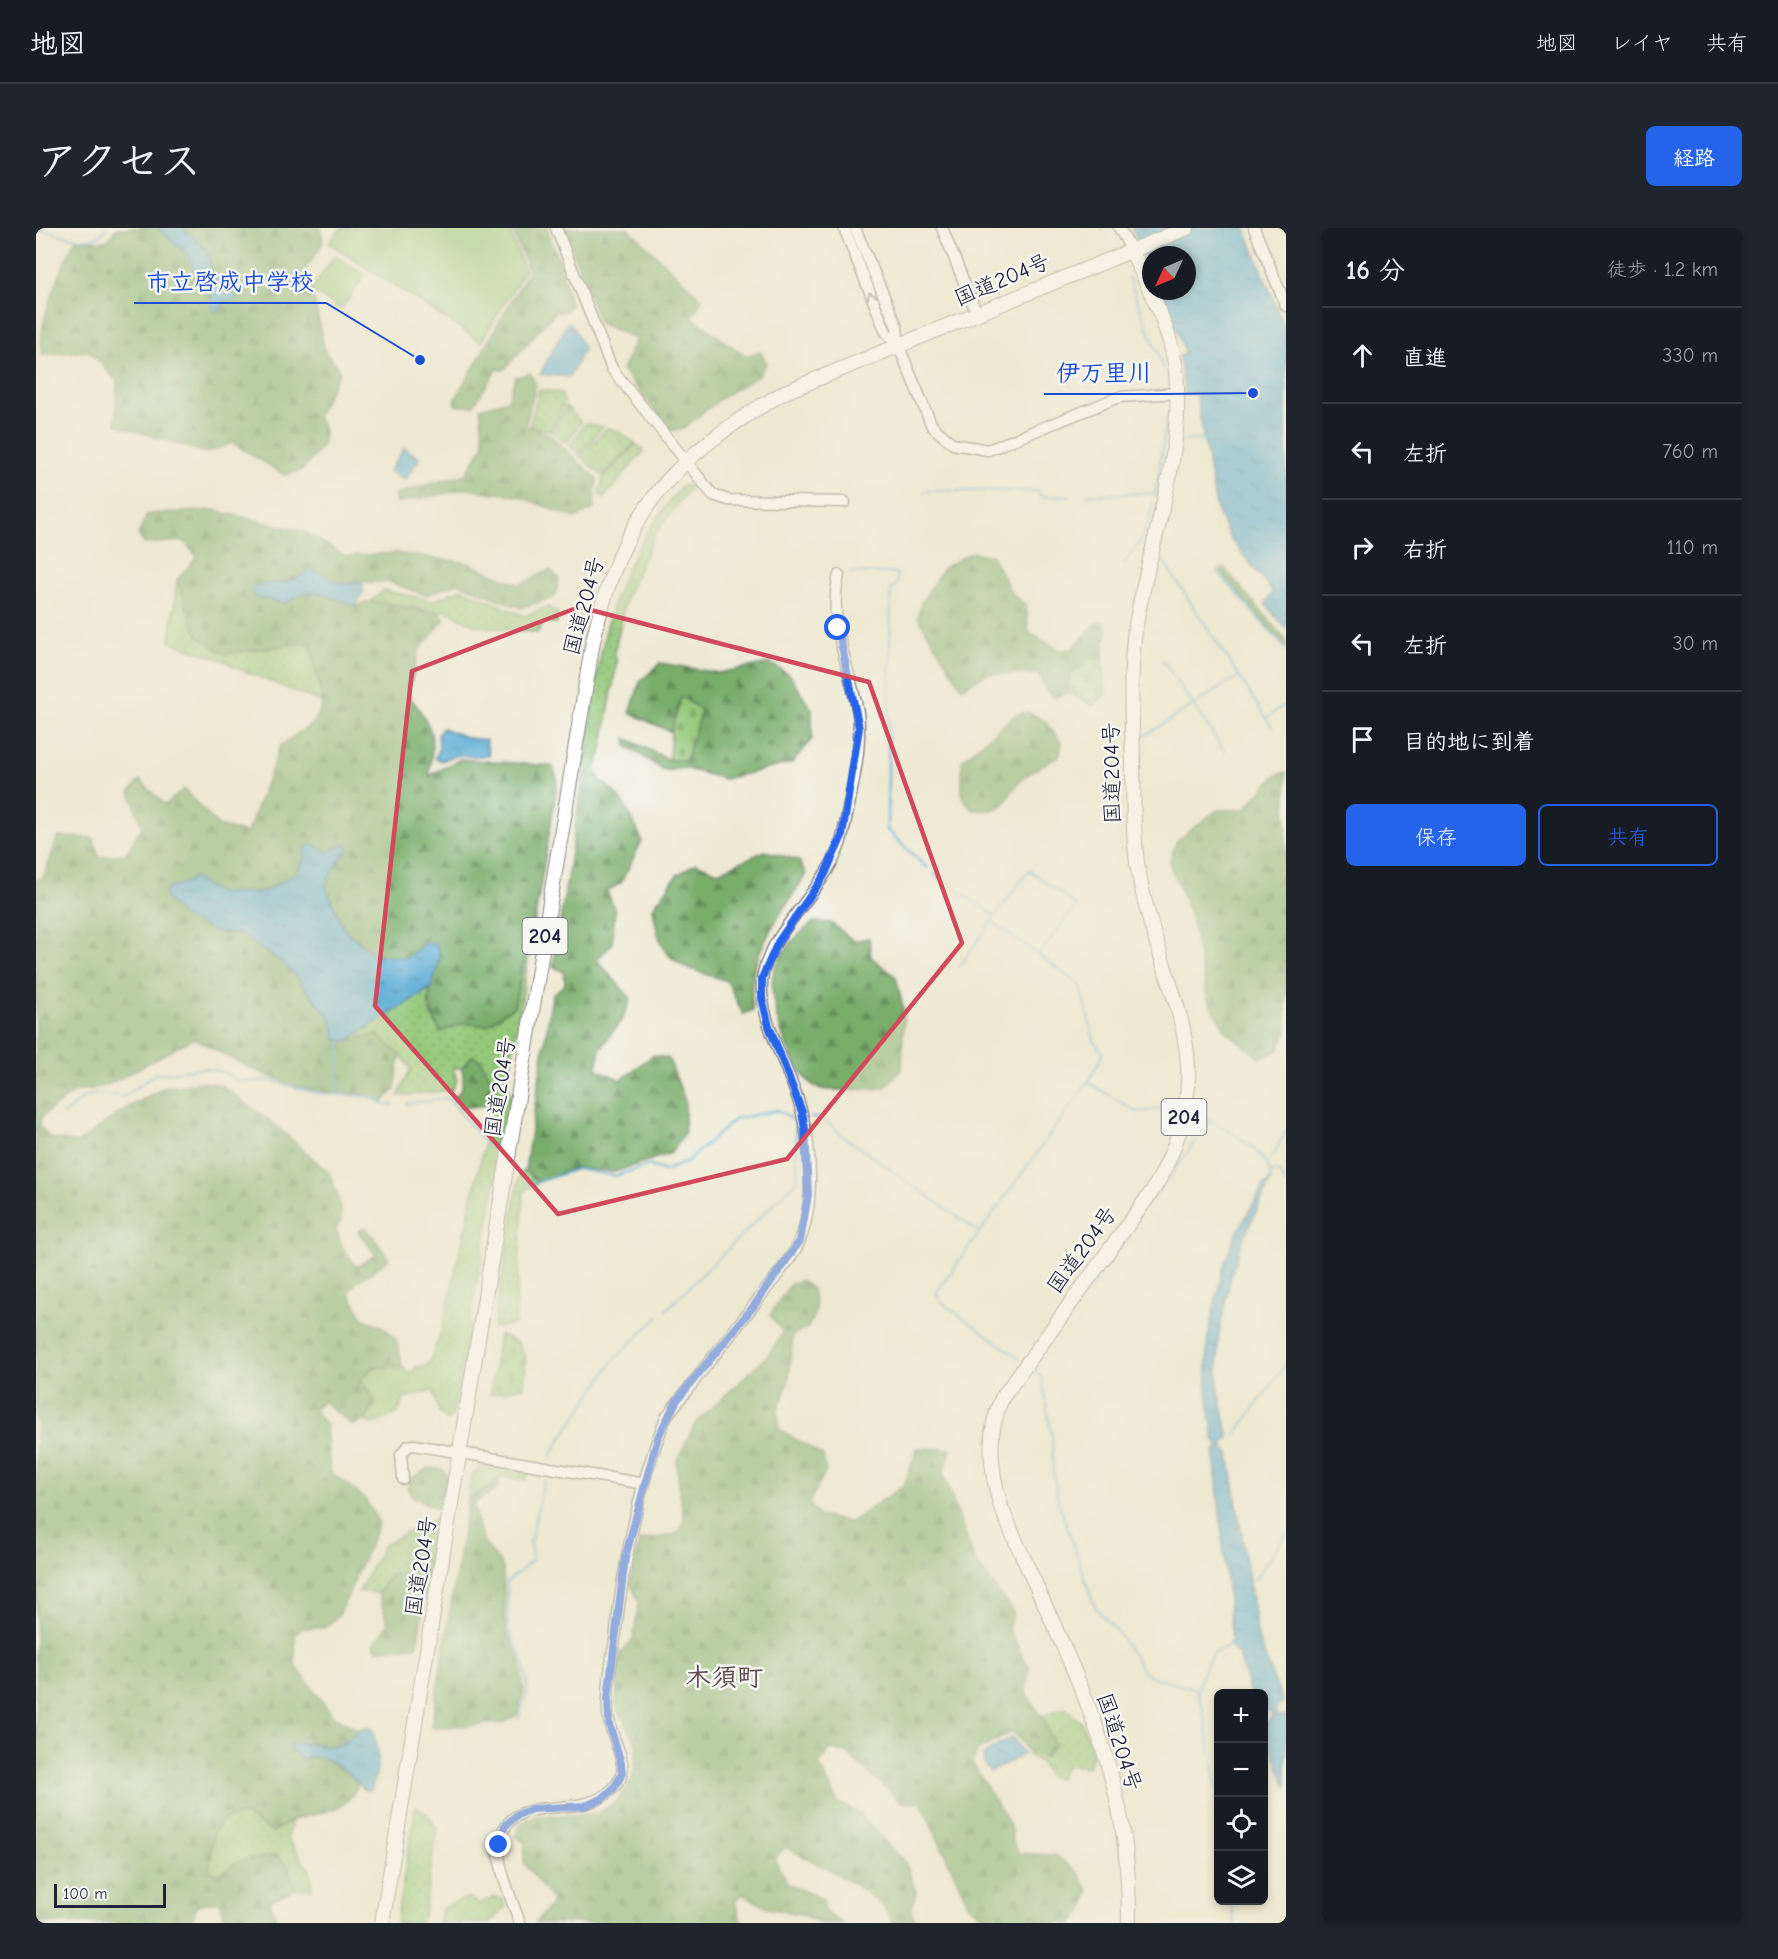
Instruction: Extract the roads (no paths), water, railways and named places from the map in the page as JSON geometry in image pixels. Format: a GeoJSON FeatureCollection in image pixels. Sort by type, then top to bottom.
{"type":"FeatureCollection","features":[{"type":"Feature","properties":{"kind":"highway","name":"204"},"geometry":{"type":"LineString","coordinates":[[1137,247],[1187,228]]}},
{"type":"Feature","properties":{"kind":"highway","name":"国道204号"},"geometry":{"type":"LineString","coordinates":[[382,1923],[599,616],[614,566],[634,525],[660,489],[686,461],[747,415],[785,392],[1137,247],[1171,347],[1177,393],[1174,443],[1135,632],[1132,698],[1137,857],[1148,910],[1183,1019],[1189,1067],[1186,1105],[1172,1155],[1153,1190],[1012,1382],[995,1415],[991,1432],[992,1468],[1001,1507],[1077,1682],[1113,1783],[1124,1836],[1129,1923]]}},
{"type":"Feature","properties":{"kind":"street"},"geometry":{"type":"LineString","coordinates":[[556,228],[612,369],[703,484],[719,498],[845,502]]}},
{"type":"Feature","properties":{"kind":"street"},"geometry":{"type":"LineString","coordinates":[[844,228],[886,332],[899,346]]}},
{"type":"Feature","properties":{"kind":"street"},"geometry":{"type":"LineString","coordinates":[[855,228],[897,327],[899,346],[932,426],[941,435],[962,447],[988,450],[999,447],[1119,397],[1177,393]]}},
{"type":"Feature","properties":{"kind":"street"},"geometry":{"type":"LineString","coordinates":[[942,228],[977,314]]}},
{"type":"Feature","properties":{"kind":"street"},"geometry":{"type":"LineString","coordinates":[[1119,228],[1137,247]]}},
{"type":"Feature","properties":{"kind":"street"},"geometry":{"type":"LineString","coordinates":[[1254,228],[1286,306]]}},
{"type":"Feature","properties":{"kind":"street"},"geometry":{"type":"LineString","coordinates":[[520,1923],[500,1862],[499,1845],[505,1826],[517,1815],[532,1809],[585,1806],[602,1799],[614,1788],[622,1774],[621,1763],[609,1724],[608,1698],[625,1558],[666,1417],[786,1264],[800,1241],[805,1222],[808,1174],[805,1129],[802,1112],[769,1026],[762,998],[762,978],[778,942],[824,876],[842,836],[859,728],[858,712],[839,640],[836,589],[839,575]]}},
{"type":"Feature","properties":{"kind":"street"},"geometry":{"type":"LineString","coordinates":[[403,1479],[401,1455],[408,1446],[645,1484]]}},
{"type":"Feature","properties":{"kind":"water"},"geometry":{"type":"Polygon","coordinates":[[[158,228],[183,228],[209,253],[211,270],[194,272],[188,255],[158,228]]]}},
{"type":"Feature","properties":{"kind":"water"},"geometry":{"type":"Polygon","coordinates":[[[1132,228],[1245,228],[1286,331],[1286,629],[1265,604],[1273,592],[1230,538],[1216,507],[1196,394],[1185,395],[1179,356],[1185,353],[1166,300],[1196,300],[1196,246],[1142,246],[1142,252],[1132,228]]]}},
{"type":"Feature","properties":{"kind":"water"},"geometry":{"type":"Polygon","coordinates":[[[214,275],[221,286],[237,294],[238,299],[225,301],[218,312],[213,311],[211,295],[203,278],[214,275]]]}},
{"type":"Feature","properties":{"kind":"water"},"geometry":{"type":"Polygon","coordinates":[[[568,322],[572,324],[584,349],[569,377],[540,374],[568,322]]]}},
{"type":"Feature","properties":{"kind":"water"},"geometry":{"type":"Polygon","coordinates":[[[404,448],[420,458],[404,481],[389,471],[404,448]]]}},
{"type":"Feature","properties":{"kind":"water"},"geometry":{"type":"Polygon","coordinates":[[[309,569],[318,571],[339,583],[363,583],[363,593],[355,606],[324,594],[307,592],[284,603],[255,597],[251,591],[256,585],[298,578],[309,569]]]}},
{"type":"Feature","properties":{"kind":"water"},"geometry":{"type":"Polygon","coordinates":[[[443,728],[468,738],[486,740],[489,756],[454,756],[442,761],[435,758],[439,749],[438,734],[443,728]]]}},
{"type":"Feature","properties":{"kind":"water"},"geometry":{"type":"Polygon","coordinates":[[[314,844],[327,852],[346,844],[349,849],[338,862],[325,885],[344,930],[374,954],[406,958],[427,942],[437,945],[439,961],[431,988],[347,1041],[337,1040],[330,1017],[287,966],[239,934],[215,932],[183,917],[164,896],[167,889],[195,879],[219,893],[263,892],[297,873],[305,858],[306,847],[314,844]]]}},
{"type":"Feature","properties":{"kind":"water"},"geometry":{"type":"Polygon","coordinates":[[[1271,1180],[1243,1239],[1231,1275],[1218,1339],[1218,1386],[1229,1438],[1224,1443],[1224,1449],[1229,1453],[1258,1638],[1283,1703],[1275,1709],[1278,1716],[1286,1715],[1286,1787],[1268,1737],[1268,1722],[1272,1717],[1270,1711],[1268,1711],[1268,1689],[1249,1689],[1239,1655],[1228,1644],[1232,1641],[1214,1452],[1219,1448],[1214,1439],[1207,1392],[1207,1341],[1222,1271],[1234,1238],[1264,1185],[1271,1180]]]}},
{"type":"Feature","properties":{"kind":"water"},"geometry":{"type":"Polygon","coordinates":[[[365,1727],[372,1729],[378,1753],[378,1766],[371,1790],[364,1790],[336,1764],[319,1757],[303,1760],[289,1748],[290,1744],[336,1746],[365,1727]]]}},
{"type":"Feature","properties":{"kind":"water"},"geometry":{"type":"Polygon","coordinates":[[[1012,1737],[1024,1754],[990,1772],[984,1764],[983,1755],[1012,1737]]]}},
{"type":"Feature","properties":{"kind":"waterway"},"geometry":{"type":"LineString","coordinates":[[36,230],[73,238],[92,239],[106,228]]}},
{"type":"Feature","properties":{"kind":"waterway"},"geometry":{"type":"LineString","coordinates":[[1128,277],[1164,369]]}},
{"type":"Feature","properties":{"kind":"waterway"},"geometry":{"type":"LineString","coordinates":[[1155,496],[1167,418]]}},
{"type":"Feature","properties":{"kind":"waterway"},"geometry":{"type":"LineString","coordinates":[[1182,441],[1206,439]]}},
{"type":"Feature","properties":{"kind":"waterway"},"geometry":{"type":"LineString","coordinates":[[924,491],[1038,491],[1041,497],[1070,496]]}},
{"type":"Feature","properties":{"kind":"waterway"},"geometry":{"type":"LineString","coordinates":[[1086,495],[1155,493]]}},
{"type":"Feature","properties":{"kind":"waterway"},"geometry":{"type":"LineString","coordinates":[[1124,564],[1145,534],[1153,504]]}},
{"type":"Feature","properties":{"kind":"waterway"},"geometry":{"type":"LineString","coordinates":[[1160,556],[1239,676]]}},
{"type":"Feature","properties":{"kind":"waterway"},"geometry":{"type":"LineString","coordinates":[[1217,571],[1286,650]]}},
{"type":"Feature","properties":{"kind":"waterway"},"geometry":{"type":"LineString","coordinates":[[849,573],[897,573],[897,584],[891,589],[887,830],[927,868]]}},
{"type":"Feature","properties":{"kind":"waterway"},"geometry":{"type":"LineString","coordinates":[[1162,659],[1225,752]]}},
{"type":"Feature","properties":{"kind":"waterway"},"geometry":{"type":"LineString","coordinates":[[1141,738],[1239,676],[1266,718],[1286,704]]}},
{"type":"Feature","properties":{"kind":"waterway"},"geometry":{"type":"LineString","coordinates":[[1266,718],[1272,727]]}},
{"type":"Feature","properties":{"kind":"waterway"},"geometry":{"type":"LineString","coordinates":[[995,916],[1029,870],[1076,905],[1039,955]]}},
{"type":"Feature","properties":{"kind":"waterway"},"geometry":{"type":"LineString","coordinates":[[934,874],[995,916],[959,967]]}},
{"type":"Feature","properties":{"kind":"waterway"},"geometry":{"type":"LineString","coordinates":[[993,922],[1080,985],[1094,1040],[1103,1054],[1088,1082],[936,1293],[941,1302],[1019,1358]]}},
{"type":"Feature","properties":{"kind":"waterway"},"geometry":{"type":"LineString","coordinates":[[338,1093],[341,1042]]}},
{"type":"Feature","properties":{"kind":"waterway"},"geometry":{"type":"LineString","coordinates":[[63,1115],[90,1095],[123,1097],[155,1074],[205,1068],[223,1072],[239,1082],[269,1080],[316,1093],[370,1097],[384,1104],[393,1105]]}},
{"type":"Feature","properties":{"kind":"waterway"},"geometry":{"type":"LineString","coordinates":[[1088,1082],[1137,1112],[1177,1106]]}},
{"type":"Feature","properties":{"kind":"waterway"},"geometry":{"type":"LineString","coordinates":[[406,1104],[447,1098],[491,1149]]}},
{"type":"Feature","properties":{"kind":"waterway"},"geometry":{"type":"LineString","coordinates":[[525,1182],[532,1184],[577,1169],[615,1176],[649,1165],[664,1171],[688,1161],[735,1119],[778,1110],[795,1121],[798,1180],[666,1310]]}},
{"type":"Feature","properties":{"kind":"waterway"},"geometry":{"type":"LineString","coordinates":[[1192,1113],[1215,1123],[1254,1149],[1269,1170],[1270,1181]]}},
{"type":"Feature","properties":{"kind":"waterway"},"geometry":{"type":"LineString","coordinates":[[811,1118],[828,1122],[847,1140],[979,1232]]}},
{"type":"Feature","properties":{"kind":"waterway"},"geometry":{"type":"LineString","coordinates":[[1158,1193],[1211,1120]]}},
{"type":"Feature","properties":{"kind":"waterway"},"geometry":{"type":"LineString","coordinates":[[1273,1156],[1286,1130]]}},
{"type":"Feature","properties":{"kind":"waterway"},"geometry":{"type":"LineString","coordinates":[[1271,1173],[1273,1171],[1279,1173],[1286,1184]]}},
{"type":"Feature","properties":{"kind":"waterway"},"geometry":{"type":"LineString","coordinates":[[1105,1269],[1134,1228]]}},
{"type":"Feature","properties":{"kind":"waterway"},"geometry":{"type":"LineString","coordinates":[[1091,1288],[1101,1275]]}},
{"type":"Feature","properties":{"kind":"waterway"},"geometry":{"type":"LineString","coordinates":[[550,1456],[614,1360],[659,1316]]}},
{"type":"Feature","properties":{"kind":"waterway"},"geometry":{"type":"LineString","coordinates":[[1235,1435],[1286,1364]]}},
{"type":"Feature","properties":{"kind":"waterway"},"geometry":{"type":"LineString","coordinates":[[1034,1368],[1042,1379],[1052,1437],[1053,1471],[1058,1501],[1093,1602],[1098,1611],[1116,1630],[1146,1675],[1197,1690]]}},
{"type":"Feature","properties":{"kind":"waterway"},"geometry":{"type":"LineString","coordinates":[[518,1719],[528,1688],[523,1660],[508,1630],[507,1582],[532,1561],[530,1542],[544,1481]]}},
{"type":"Feature","properties":{"kind":"waterway"},"geometry":{"type":"LineString","coordinates":[[1255,1579],[1286,1534]]}},
{"type":"Feature","properties":{"kind":"waterway"},"geometry":{"type":"LineString","coordinates":[[1218,1797],[1206,1722],[1197,1690],[1205,1666],[1213,1653],[1230,1645]]}},
{"type":"Feature","properties":{"kind":"waterway"},"geometry":{"type":"LineString","coordinates":[[1232,1905],[1234,1923]]}},
{"type":"Feature","properties":{"kind":"place","name":"市立啓成中学校"},"geometry":{"type":"Point","coordinates":[420,360]}},
{"type":"Feature","properties":{"kind":"place","name":"伊万里川"},"geometry":{"type":"Point","coordinates":[1253,393]}},
{"type":"Feature","properties":{"kind":"district","name":"木須町"},"geometry":{"type":"Point","coordinates":[724,1678]}}]}
